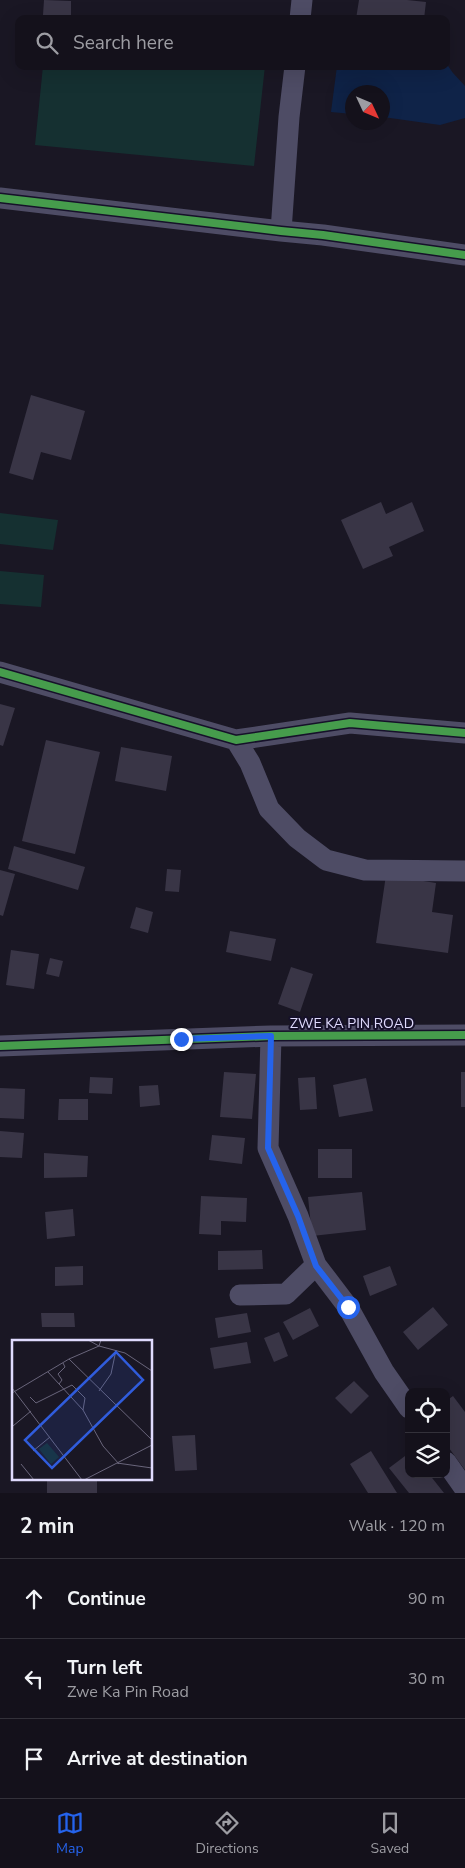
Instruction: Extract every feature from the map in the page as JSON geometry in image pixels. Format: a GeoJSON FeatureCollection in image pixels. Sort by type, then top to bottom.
{"type":"FeatureCollection","features":[{"type":"Feature","properties":{"kind":"street"},"geometry":{"type":"LineString","coordinates":[[300,15],[302,0]]}},
{"type":"Feature","properties":{"kind":"street"},"geometry":{"type":"LineString","coordinates":[[280,232],[295,70]]}},
{"type":"Feature","properties":{"kind":"street"},"geometry":{"type":"LineString","coordinates":[[0,198],[280,232],[323,235],[465,255]]}},
{"type":"Feature","properties":{"kind":"street"},"geometry":{"type":"LineString","coordinates":[[0,672],[236,740],[350,723],[465,733]]}},
{"type":"Feature","properties":{"kind":"street"},"geometry":{"type":"LineString","coordinates":[[236,740],[250,762],[270,809],[297,838],[326,860],[365,870],[465,871]]}},
{"type":"Feature","properties":{"kind":"street","name":"ZWE KA PIN ROAD"},"geometry":{"type":"LineString","coordinates":[[0,1046],[271,1036],[465,1035]]}},
{"type":"Feature","properties":{"kind":"street"},"geometry":{"type":"LineString","coordinates":[[271,1036],[268,1148],[298,1216],[316,1266],[348,1307],[384,1372],[405,1402]]}},
{"type":"Feature","properties":{"kind":"street"},"geometry":{"type":"LineString","coordinates":[[240,1295],[286,1294],[316,1266]]}},
{"type":"Feature","properties":{"kind":"street"},"geometry":{"type":"LineString","coordinates":[[450,1468],[465,1489]]}},
{"type":"Feature","properties":{"kind":"green space"},"geometry":{"type":"Polygon","coordinates":[[[43,70],[265,70],[254,166],[35,145],[43,70]]]}},
{"type":"Feature","properties":{"kind":"green space"},"geometry":{"type":"Polygon","coordinates":[[[0,513],[58,520],[53,550],[0,544],[0,513]]]}},
{"type":"Feature","properties":{"kind":"green space"},"geometry":{"type":"Polygon","coordinates":[[[0,571],[44,575],[41,607],[0,604],[0,571]]]}},
{"type":"Feature","properties":{"kind":"water"},"geometry":{"type":"Polygon","coordinates":[[[450,69],[465,86],[465,118],[440,125],[390,118],[390,85],[345,85],[345,113],[331,112],[336,70],[450,69]]]}},
{"type":"Feature","properties":{"kind":"building"},"geometry":{"type":"Polygon","coordinates":[[[44,0],[71,1],[71,15],[43,15],[44,0]]]}},
{"type":"Feature","properties":{"kind":"building"},"geometry":{"type":"Polygon","coordinates":[[[359,0],[426,2],[424,15],[357,15],[359,0]]]}},
{"type":"Feature","properties":{"kind":"building"},"geometry":{"type":"Polygon","coordinates":[[[31,395],[85,411],[71,460],[41,452],[33,480],[9,473],[31,395]]]}},
{"type":"Feature","properties":{"kind":"building"},"geometry":{"type":"Polygon","coordinates":[[[381,502],[386,514],[412,502],[424,531],[389,547],[393,556],[363,569],[341,520],[381,502]]]}},
{"type":"Feature","properties":{"kind":"building"},"geometry":{"type":"Polygon","coordinates":[[[0,704],[15,708],[3,746],[0,745],[0,704]]]}},
{"type":"Feature","properties":{"kind":"building"},"geometry":{"type":"Polygon","coordinates":[[[46,740],[100,752],[75,854],[22,841],[46,740]]]}},
{"type":"Feature","properties":{"kind":"building"},"geometry":{"type":"Polygon","coordinates":[[[121,747],[172,756],[166,791],[115,781],[121,747]]]}},
{"type":"Feature","properties":{"kind":"building"},"geometry":{"type":"Polygon","coordinates":[[[14,846],[85,867],[78,890],[8,869],[14,846]]]}},
{"type":"Feature","properties":{"kind":"building"},"geometry":{"type":"Polygon","coordinates":[[[167,869],[181,870],[179,892],[165,891],[167,869]]]}},
{"type":"Feature","properties":{"kind":"building"},"geometry":{"type":"Polygon","coordinates":[[[0,870],[15,874],[3,916],[0,915],[0,870]]]}},
{"type":"Feature","properties":{"kind":"building"},"geometry":{"type":"Polygon","coordinates":[[[386,875],[436,883],[432,912],[453,915],[448,953],[376,943],[386,875]]]}},
{"type":"Feature","properties":{"kind":"building"},"geometry":{"type":"Polygon","coordinates":[[[136,907],[153,912],[148,933],[130,928],[136,907]]]}},
{"type":"Feature","properties":{"kind":"building"},"geometry":{"type":"Polygon","coordinates":[[[230,931],[276,939],[271,961],[226,952],[230,931]]]}},
{"type":"Feature","properties":{"kind":"building"},"geometry":{"type":"Polygon","coordinates":[[[11,950],[39,954],[34,989],[6,985],[11,950]]]}},
{"type":"Feature","properties":{"kind":"building"},"geometry":{"type":"Polygon","coordinates":[[[50,958],[63,961],[59,977],[46,974],[50,958]]]}},
{"type":"Feature","properties":{"kind":"building"},"geometry":{"type":"Polygon","coordinates":[[[291,967],[313,974],[300,1012],[278,1004],[291,967]]]}},
{"type":"Feature","properties":{"kind":"building"},"geometry":{"type":"Polygon","coordinates":[[[224,1072],[256,1074],[252,1119],[220,1117],[224,1072]]]}},
{"type":"Feature","properties":{"kind":"building"},"geometry":{"type":"Polygon","coordinates":[[[461,1072],[465,1072],[465,1107],[461,1107],[461,1072]]]}},
{"type":"Feature","properties":{"kind":"building"},"geometry":{"type":"Polygon","coordinates":[[[90,1077],[113,1078],[112,1094],[89,1093],[90,1077]]]}},
{"type":"Feature","properties":{"kind":"building"},"geometry":{"type":"Polygon","coordinates":[[[315,1077],[317,1109],[300,1110],[298,1078],[315,1077]]]}},
{"type":"Feature","properties":{"kind":"building"},"geometry":{"type":"Polygon","coordinates":[[[366,1078],[373,1111],[339,1117],[333,1085],[366,1078]]]}},
{"type":"Feature","properties":{"kind":"building"},"geometry":{"type":"Polygon","coordinates":[[[158,1085],[160,1105],[140,1107],[139,1086],[158,1085]]]}},
{"type":"Feature","properties":{"kind":"building"},"geometry":{"type":"Polygon","coordinates":[[[0,1088],[25,1089],[24,1119],[0,1118],[0,1088]]]}},
{"type":"Feature","properties":{"kind":"building"},"geometry":{"type":"Polygon","coordinates":[[[59,1099],[88,1099],[88,1120],[58,1120],[59,1099]]]}},
{"type":"Feature","properties":{"kind":"building"},"geometry":{"type":"Polygon","coordinates":[[[0,1131],[24,1133],[22,1158],[0,1157],[0,1131]]]}},
{"type":"Feature","properties":{"kind":"building"},"geometry":{"type":"Polygon","coordinates":[[[212,1135],[245,1138],[242,1164],[209,1160],[212,1135]]]}},
{"type":"Feature","properties":{"kind":"building"},"geometry":{"type":"Polygon","coordinates":[[[318,1149],[352,1149],[352,1178],[318,1178],[318,1149]]]}},
{"type":"Feature","properties":{"kind":"building"},"geometry":{"type":"Polygon","coordinates":[[[44,1153],[88,1156],[87,1177],[44,1178],[44,1153]]]}},
{"type":"Feature","properties":{"kind":"building"},"geometry":{"type":"Polygon","coordinates":[[[362,1192],[366,1230],[312,1236],[308,1197],[362,1192]]]}},
{"type":"Feature","properties":{"kind":"building"},"geometry":{"type":"Polygon","coordinates":[[[201,1196],[247,1198],[246,1222],[221,1221],[221,1235],[199,1234],[201,1196]]]}},
{"type":"Feature","properties":{"kind":"building"},"geometry":{"type":"Polygon","coordinates":[[[73,1209],[75,1236],[47,1239],[45,1212],[73,1209]]]}},
{"type":"Feature","properties":{"kind":"building"},"geometry":{"type":"Polygon","coordinates":[[[262,1250],[263,1269],[218,1270],[218,1251],[262,1250]]]}},
{"type":"Feature","properties":{"kind":"building"},"geometry":{"type":"Polygon","coordinates":[[[83,1266],[83,1285],[55,1286],[55,1267],[83,1266]]]}},
{"type":"Feature","properties":{"kind":"building"},"geometry":{"type":"Polygon","coordinates":[[[390,1266],[397,1285],[370,1296],[363,1276],[390,1266]]]}},
{"type":"Feature","properties":{"kind":"building"},"geometry":{"type":"Polygon","coordinates":[[[433,1307],[448,1325],[418,1350],[403,1332],[433,1307]]]}},
{"type":"Feature","properties":{"kind":"building"},"geometry":{"type":"Polygon","coordinates":[[[310,1308],[319,1326],[293,1340],[283,1322],[310,1308]]]}},
{"type":"Feature","properties":{"kind":"building"},"geometry":{"type":"Polygon","coordinates":[[[41,1313],[74,1313],[75,1327],[42,1327],[41,1313]]]}},
{"type":"Feature","properties":{"kind":"building"},"geometry":{"type":"Polygon","coordinates":[[[247,1313],[251,1332],[218,1338],[215,1318],[247,1313]]]}},
{"type":"Feature","properties":{"kind":"building"},"geometry":{"type":"Polygon","coordinates":[[[279,1332],[288,1356],[274,1362],[264,1338],[279,1332]]]}},
{"type":"Feature","properties":{"kind":"building"},"geometry":{"type":"Polygon","coordinates":[[[247,1342],[251,1363],[214,1369],[210,1348],[247,1342]]]}},
{"type":"Feature","properties":{"kind":"building"},"geometry":{"type":"Polygon","coordinates":[[[354,1381],[369,1396],[351,1414],[335,1398],[354,1381]]]}},
{"type":"Feature","properties":{"kind":"building"},"geometry":{"type":"Polygon","coordinates":[[[453,1396],[465,1412],[465,1470],[450,1449],[450,1398],[453,1396]]]}},
{"type":"Feature","properties":{"kind":"building"},"geometry":{"type":"Polygon","coordinates":[[[195,1435],[197,1470],[175,1471],[172,1436],[195,1435]]]}},
{"type":"Feature","properties":{"kind":"building"},"geometry":{"type":"Polygon","coordinates":[[[371,1451],[397,1493],[368,1493],[350,1464],[371,1451]]]}},
{"type":"Feature","properties":{"kind":"building"},"geometry":{"type":"Polygon","coordinates":[[[405,1456],[405,1478],[432,1478],[444,1493],[409,1493],[389,1468],[405,1456]]]}},
{"type":"Feature","properties":{"kind":"building"},"geometry":{"type":"Polygon","coordinates":[[[47,1480],[97,1480],[97,1493],[47,1493],[47,1480]]]}},
{"type":"Feature","properties":{"kind":"cycle path"},"geometry":{"type":"LineString","coordinates":[[0,198],[323,235],[465,255]]}},
{"type":"Feature","properties":{"kind":"cycle path"},"geometry":{"type":"LineString","coordinates":[[0,672],[236,740],[350,723],[465,733]]}},
{"type":"Feature","properties":{"kind":"cycle path"},"geometry":{"type":"LineString","coordinates":[[0,1046],[271,1036],[465,1035]]}},
{"type":"Feature","properties":{"kind":"route"},"geometry":{"type":"LineString","coordinates":[[181,1039],[271,1036],[268,1148],[298,1216],[316,1266],[348,1307]]}}]}
